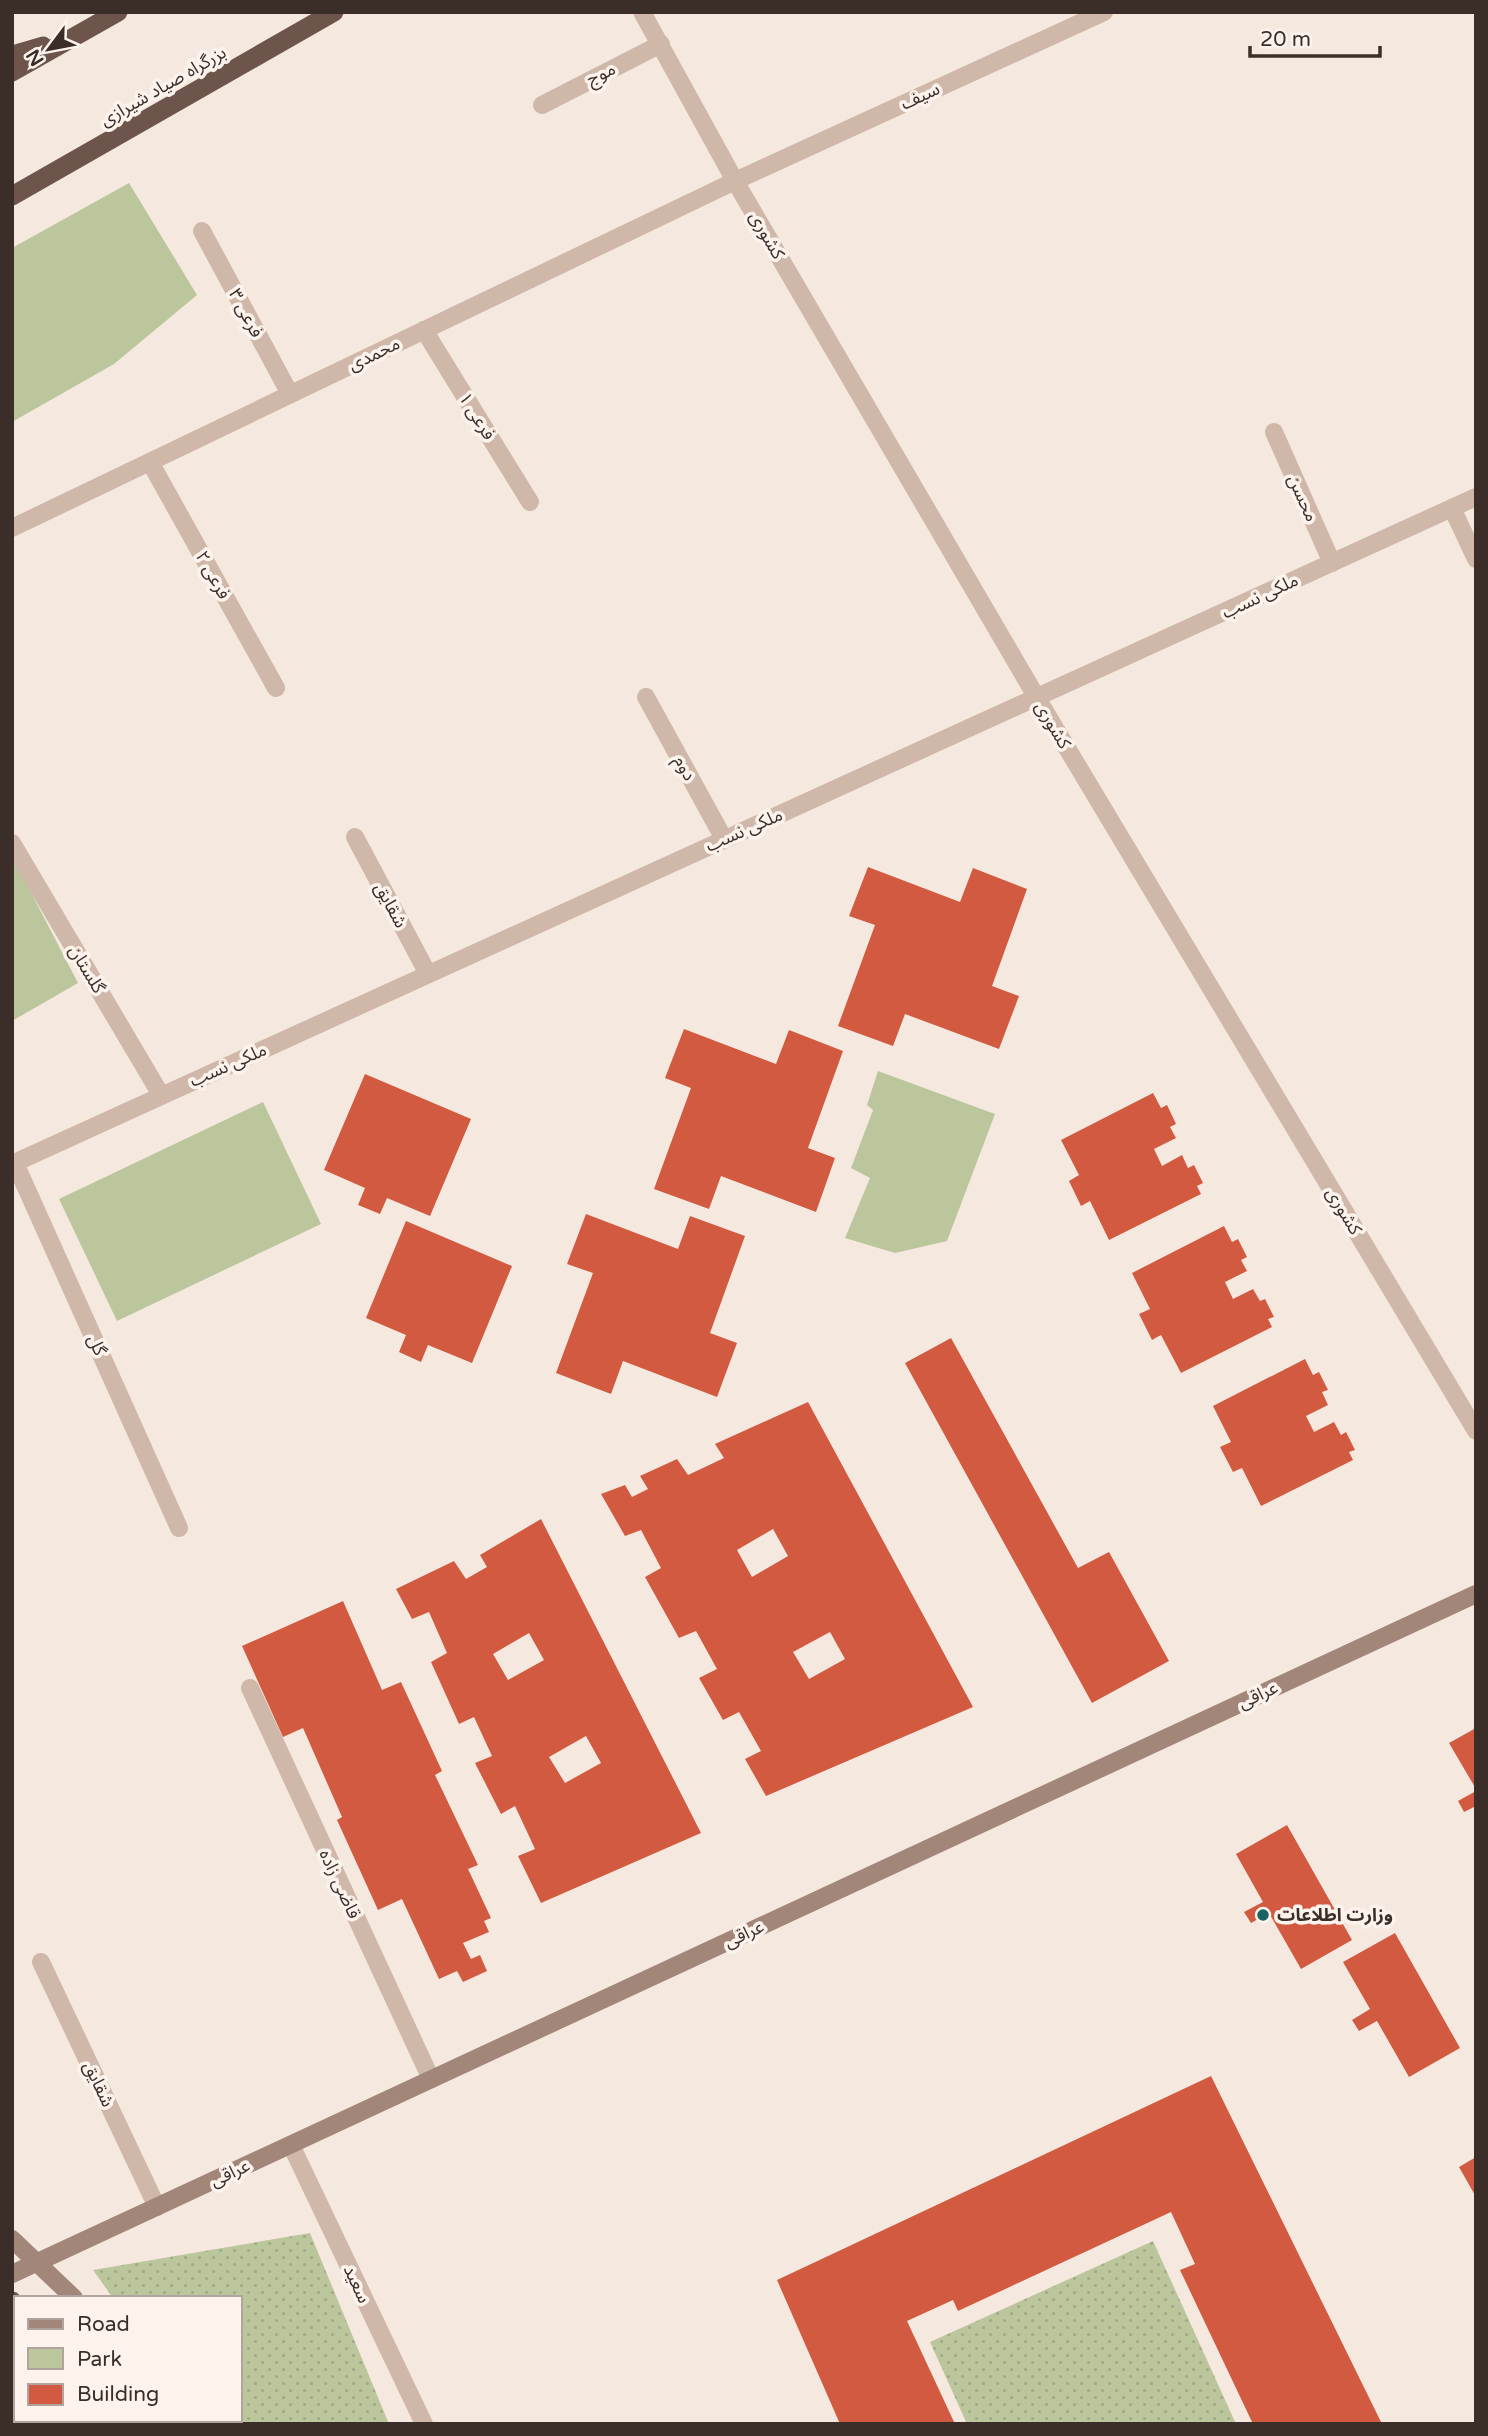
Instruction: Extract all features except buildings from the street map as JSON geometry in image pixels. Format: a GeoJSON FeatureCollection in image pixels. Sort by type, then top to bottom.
{"type":"FeatureCollection","features":[{"type":"Feature","properties":{"kind":"highway"},"geometry":{"type":"LineString","coordinates":[[12,72],[118,12]]}},
{"type":"Feature","properties":{"kind":"highway","name":"بزرگراه صیاد شیرازی"},"geometry":{"type":"LineString","coordinates":[[12,196],[334,12]]}},
{"type":"Feature","properties":{"kind":"highway"},"geometry":{"type":"LineString","coordinates":[[12,55],[77,36]]}},
{"type":"Feature","properties":{"kind":"highway"},"geometry":{"type":"LineString","coordinates":[[12,62],[77,36]]}},
{"type":"Feature","properties":{"kind":"main road","name":"عراقی"},"geometry":{"type":"LineString","coordinates":[[12,2274],[1476,1594]]}},
{"type":"Feature","properties":{"kind":"main road"},"geometry":{"type":"LineString","coordinates":[[12,2239],[72,2296]]}},
{"type":"Feature","properties":{"kind":"street","name":"کشوری"},"geometry":{"type":"LineString","coordinates":[[642,12],[735,181],[1037,698],[1476,1431]]}},
{"type":"Feature","properties":{"kind":"street","name":"سیف"},"geometry":{"type":"LineString","coordinates":[[735,181],[1104,12]]}},
{"type":"Feature","properties":{"kind":"street","name":"موج"},"geometry":{"type":"LineString","coordinates":[[542,105],[661,44]]}},
{"type":"Feature","properties":{"kind":"street","name":"محمدی"},"geometry":{"type":"LineString","coordinates":[[12,528],[735,181]]}},
{"type":"Feature","properties":{"kind":"street","name":"فرعی ۳"},"geometry":{"type":"LineString","coordinates":[[202,231],[290,394]]}},
{"type":"Feature","properties":{"kind":"street","name":"فرعی ۱"},"geometry":{"type":"LineString","coordinates":[[424,330],[530,502]]}},
{"type":"Feature","properties":{"kind":"street","name":"محسن"},"geometry":{"type":"LineString","coordinates":[[1274,432],[1332,563]]}},
{"type":"Feature","properties":{"kind":"street","name":"فرعی ۲"},"geometry":{"type":"LineString","coordinates":[[150,462],[276,688]]}},
{"type":"Feature","properties":{"kind":"street","name":"ملکی نسب"},"geometry":{"type":"LineString","coordinates":[[14,1163],[1476,497]]}},
{"type":"Feature","properties":{"kind":"street"},"geometry":{"type":"LineString","coordinates":[[1452,508],[1476,559]]}},
{"type":"Feature","properties":{"kind":"street","name":"دوم"},"geometry":{"type":"LineString","coordinates":[[646,698],[724,839]]}},
{"type":"Feature","properties":{"kind":"street","name":"شقایق"},"geometry":{"type":"LineString","coordinates":[[355,837],[428,974]]}},
{"type":"Feature","properties":{"kind":"street","name":"گلستان"},"geometry":{"type":"LineString","coordinates":[[12,843],[161,1095]]}},
{"type":"Feature","properties":{"kind":"street","name":"گل"},"geometry":{"type":"LineString","coordinates":[[14,1163],[179,1528]]}},
{"type":"Feature","properties":{"kind":"street","name":"قاضی زاده"},"geometry":{"type":"LineString","coordinates":[[250,1688],[431,2079]]}},
{"type":"Feature","properties":{"kind":"street","name":"شقایق"},"geometry":{"type":"LineString","coordinates":[[41,1962],[157,2207]]}},
{"type":"Feature","properties":{"kind":"street","name":"سعید"},"geometry":{"type":"LineString","coordinates":[[291,2145],[424,2424]]}},
{"type":"Feature","properties":{"kind":"green space"},"geometry":{"type":"Polygon","coordinates":[[[129,183],[197,295],[114,364],[12,422],[12,248],[129,183]]]}},
{"type":"Feature","properties":{"kind":"green space"},"geometry":{"type":"Polygon","coordinates":[[[12,856],[78,983],[12,1021],[12,856]]]}},
{"type":"Feature","properties":{"kind":"green space"},"geometry":{"type":"Polygon","coordinates":[[[878,1071],[995,1114],[947,1241],[895,1253],[845,1238],[870,1178],[851,1168],[873,1110],[867,1105],[878,1071]]]}},
{"type":"Feature","properties":{"kind":"green space"},"geometry":{"type":"Polygon","coordinates":[[[263,1102],[321,1224],[117,1321],[59,1199],[263,1102]]]}},
{"type":"Feature","properties":{"kind":"green space"},"geometry":{"type":"Polygon","coordinates":[[[310,2233],[389,2424],[209,2424],[208,2422],[242,2422],[242,2296],[112,2296],[93,2270],[310,2233]]]}},
{"type":"Feature","properties":{"kind":"green space"},"geometry":{"type":"Polygon","coordinates":[[[1153,2241],[1236,2424],[967,2424],[930,2342],[1153,2241]]]}},
{"type":"Feature","properties":{"kind":"place","name":"وزارت اطلاعات"},"geometry":{"type":"Point","coordinates":[1263,1915]}}]}
